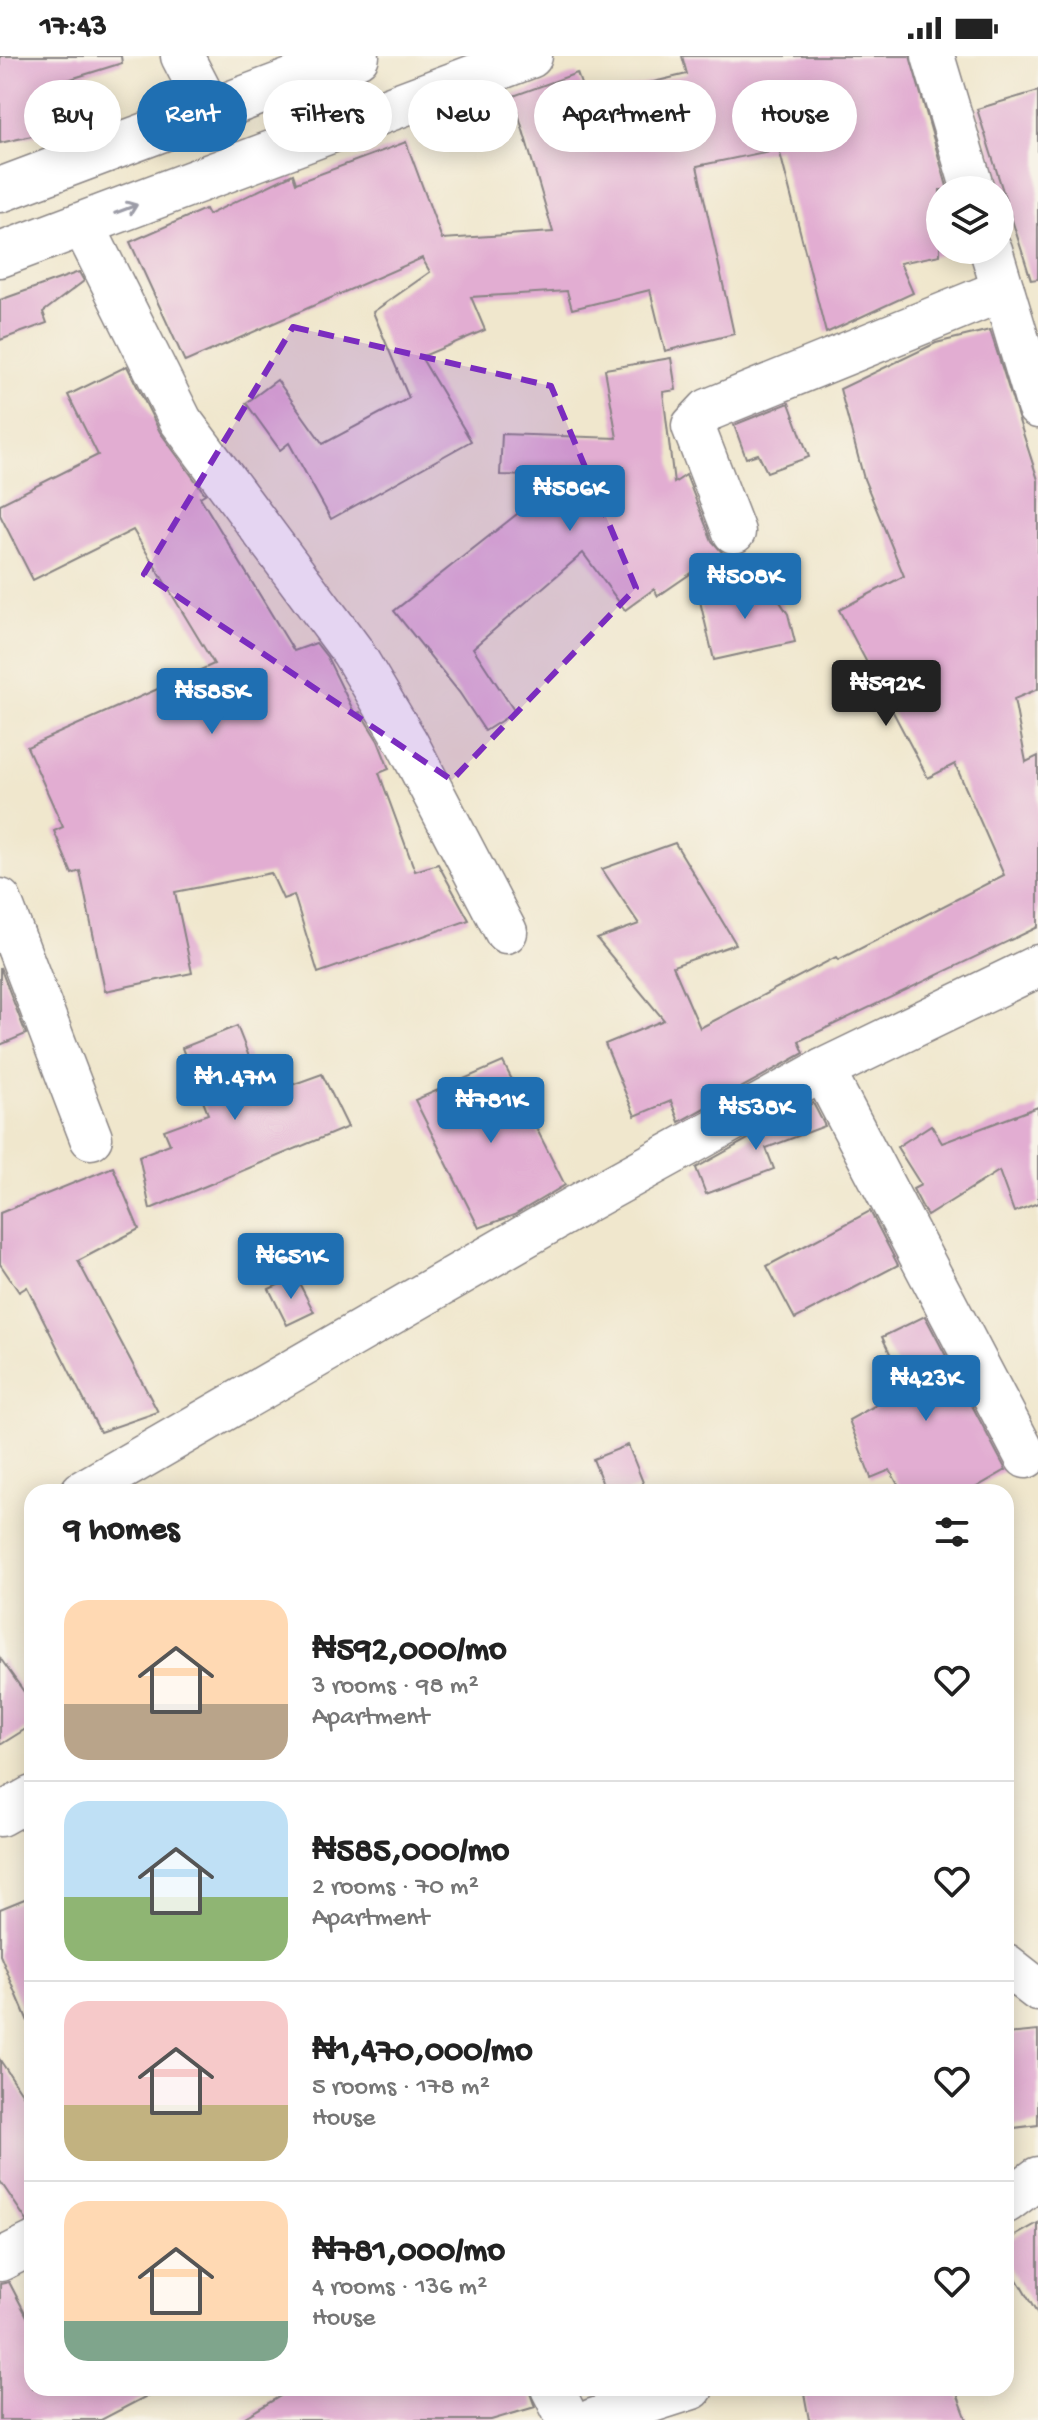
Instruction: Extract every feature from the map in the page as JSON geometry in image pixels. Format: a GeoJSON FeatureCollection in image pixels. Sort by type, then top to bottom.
{"type":"FeatureCollection","features":[{"type":"Feature","properties":{"kind":"main road"},"geometry":{"type":"LineString","coordinates":[[247,98],[357,56]]}},
{"type":"Feature","properties":{"kind":"main road"},"geometry":{"type":"LineString","coordinates":[[0,255],[530,56]]}},
{"type":"Feature","properties":{"kind":"main road"},"geometry":{"type":"LineString","coordinates":[[0,190],[137,139]]}},
{"type":"Feature","properties":{"kind":"street"},"geometry":{"type":"LineString","coordinates":[[182,56],[194,80]]}},
{"type":"Feature","properties":{"kind":"street"},"geometry":{"type":"LineString","coordinates":[[933,56],[969,176]]}},
{"type":"Feature","properties":{"kind":"street"},"geometry":{"type":"LineString","coordinates":[[83,225],[181,421],[352,651],[407,743],[506,932]]}},
{"type":"Feature","properties":{"kind":"street"},"geometry":{"type":"LineString","coordinates":[[995,264],[1038,407]]}},
{"type":"Feature","properties":{"kind":"street"},"geometry":{"type":"LineString","coordinates":[[734,532],[693,426],[708,410],[1003,290]]}},
{"type":"Feature","properties":{"kind":"street"},"geometry":{"type":"LineString","coordinates":[[0,900],[91,1138]]}},
{"type":"Feature","properties":{"kind":"street"},"geometry":{"type":"LineString","coordinates":[[96,1484],[586,1201],[823,1070],[1038,966]]}},
{"type":"Feature","properties":{"kind":"street"},"geometry":{"type":"LineString","coordinates":[[823,1070],[1026,1457]]}},
{"type":"Feature","properties":{"kind":"street"},"geometry":{"type":"LineString","coordinates":[[0,1815],[24,1802]]}},
{"type":"Feature","properties":{"kind":"street"},"geometry":{"type":"LineString","coordinates":[[1014,1971],[1038,1990]]}},
{"type":"Feature","properties":{"kind":"street"},"geometry":{"type":"LineString","coordinates":[[1014,2195],[1038,2178]]}},
{"type":"Feature","properties":{"kind":"street"},"geometry":{"type":"LineString","coordinates":[[0,2260],[24,2248]]}},
{"type":"Feature","properties":{"kind":"street"},"geometry":{"type":"LineString","coordinates":[[556,2396],[568,2420]]}},
{"type":"Feature","properties":{"kind":"street"},"geometry":{"type":"LineString","coordinates":[[593,2420],[667,2396]]}},
{"type":"Feature","properties":{"kind":"highlighted area"},"geometry":{"type":"Polygon","coordinates":[[[293,327],[551,386],[636,588],[452,780],[144,574],[293,327]]]}},
{"type":"Feature","properties":{"kind":"building"},"geometry":{"type":"Polygon","coordinates":[[[0,56],[121,56],[122,63],[68,80],[24,80],[24,138],[0,143],[0,56]]]}},
{"type":"Feature","properties":{"kind":"building"},"geometry":{"type":"Polygon","coordinates":[[[682,56],[910,56],[944,176],[926,176],[926,258],[900,263],[913,293],[826,333],[780,152],[857,152],[857,80],[732,80],[732,152],[765,152],[697,166],[734,334],[665,351],[650,290],[572,309],[567,291],[471,297],[485,330],[421,357],[471,441],[331,519],[289,443],[280,450],[246,403],[277,380],[323,444],[409,398],[373,312],[430,272],[422,258],[185,362],[130,242],[205,209],[208,215],[293,174],[296,183],[379,152],[392,152],[392,147],[406,142],[442,239],[553,232],[518,113],[518,94],[534,88],[534,152],[716,152],[716,80],[662,80],[687,74],[682,56]]]}},
{"type":"Feature","properties":{"kind":"building"},"geometry":{"type":"Polygon","coordinates":[[[577,73],[580,80],[558,80],[577,73]]]}},
{"type":"Feature","properties":{"kind":"building"},"geometry":{"type":"Polygon","coordinates":[[[1038,91],[1038,279],[1031,280],[1014,226],[1014,176],[998,176],[977,109],[1038,91]]]}},
{"type":"Feature","properties":{"kind":"building"},"geometry":{"type":"Polygon","coordinates":[[[79,272],[84,281],[43,312],[47,323],[0,340],[0,300],[79,272]]]}},
{"type":"Feature","properties":{"kind":"building"},"geometry":{"type":"Polygon","coordinates":[[[990,330],[1038,480],[1038,689],[1014,699],[1026,762],[1038,756],[1038,927],[799,1041],[804,1053],[679,1122],[671,1101],[635,1116],[605,1044],[664,1020],[597,939],[639,924],[602,869],[675,843],[736,944],[673,966],[700,1028],[1004,875],[955,764],[928,778],[839,610],[904,576],[864,479],[840,389],[936,343],[990,330]]]}},
{"type":"Feature","properties":{"kind":"building"},"geometry":{"type":"Polygon","coordinates":[[[671,358],[676,390],[663,392],[674,483],[686,475],[712,541],[722,552],[658,596],[654,589],[625,610],[583,553],[473,648],[515,712],[485,731],[459,692],[394,611],[564,477],[500,475],[502,434],[617,438],[605,369],[671,358]]]}},
{"type":"Feature","properties":{"kind":"building"},"geometry":{"type":"Polygon","coordinates":[[[127,366],[160,432],[205,494],[200,497],[294,651],[316,643],[327,657],[355,714],[360,712],[378,741],[389,769],[379,773],[415,871],[438,864],[469,920],[318,973],[294,895],[283,899],[271,873],[175,892],[192,973],[105,991],[80,871],[72,874],[54,831],[63,827],[27,747],[214,664],[133,530],[33,580],[0,515],[0,504],[98,455],[68,395],[127,366]]]}},
{"type":"Feature","properties":{"kind":"building"},"geometry":{"type":"Polygon","coordinates":[[[789,403],[809,457],[767,472],[758,454],[746,458],[734,425],[789,403]]]}},
{"type":"Feature","properties":{"kind":"building"},"geometry":{"type":"Polygon","coordinates":[[[767,582],[788,614],[795,642],[714,660],[699,597],[767,582]]]}},
{"type":"Feature","properties":{"kind":"building"},"geometry":{"type":"Polygon","coordinates":[[[0,967],[26,1034],[0,1045],[0,967]]]}},
{"type":"Feature","properties":{"kind":"building"},"geometry":{"type":"Polygon","coordinates":[[[237,1026],[264,1095],[322,1074],[348,1127],[150,1209],[139,1156],[170,1144],[164,1130],[208,1114],[182,1048],[237,1026]]]}},
{"type":"Feature","properties":{"kind":"building"},"geometry":{"type":"Polygon","coordinates":[[[503,1062],[565,1185],[514,1215],[479,1228],[415,1100],[503,1062]]]}},
{"type":"Feature","properties":{"kind":"building"},"geometry":{"type":"Polygon","coordinates":[[[813,1103],[825,1126],[766,1148],[774,1169],[706,1194],[696,1168],[813,1103]]]}},
{"type":"Feature","properties":{"kind":"building"},"geometry":{"type":"Polygon","coordinates":[[[1038,1107],[1038,1203],[1014,1212],[999,1171],[927,1216],[913,1189],[921,1185],[897,1147],[931,1125],[942,1143],[1038,1107]]]}},
{"type":"Feature","properties":{"kind":"building"},"geometry":{"type":"Polygon","coordinates":[[[113,1167],[139,1229],[78,1261],[158,1412],[100,1432],[27,1287],[19,1292],[0,1264],[0,1213],[113,1167]]]}},
{"type":"Feature","properties":{"kind":"building"},"geometry":{"type":"Polygon","coordinates":[[[870,1211],[898,1265],[795,1319],[767,1266],[870,1211]]]}},
{"type":"Feature","properties":{"kind":"building"},"geometry":{"type":"Polygon","coordinates":[[[296,1277],[314,1312],[287,1325],[269,1289],[296,1277]]]}},
{"type":"Feature","properties":{"kind":"building"},"geometry":{"type":"Polygon","coordinates":[[[925,1316],[1006,1470],[982,1484],[898,1484],[890,1470],[871,1478],[849,1420],[907,1388],[882,1337],[925,1316]]]}},
{"type":"Feature","properties":{"kind":"building"},"geometry":{"type":"Polygon","coordinates":[[[628,1445],[644,1484],[603,1484],[593,1459],[628,1445]]]}},
{"type":"Feature","properties":{"kind":"building"},"geometry":{"type":"Polygon","coordinates":[[[0,1658],[24,1692],[24,1730],[0,1745],[0,1658]]]}},
{"type":"Feature","properties":{"kind":"building"},"geometry":{"type":"Polygon","coordinates":[[[24,1899],[24,2012],[0,1955],[0,1909],[24,1899]]]}},
{"type":"Feature","properties":{"kind":"building"},"geometry":{"type":"Polygon","coordinates":[[[1038,2031],[1038,2125],[1014,2128],[1014,2033],[1038,2031]]]}},
{"type":"Feature","properties":{"kind":"building"},"geometry":{"type":"Polygon","coordinates":[[[0,2060],[24,2096],[24,2217],[0,2181],[0,2060]]]}},
{"type":"Feature","properties":{"kind":"building"},"geometry":{"type":"Polygon","coordinates":[[[1038,2223],[1038,2315],[1014,2274],[1014,2236],[1038,2223]]]}},
{"type":"Feature","properties":{"kind":"building"},"geometry":{"type":"Polygon","coordinates":[[[9,2282],[24,2311],[24,2396],[147,2396],[101,2420],[0,2420],[0,2284],[9,2282]]]}},
{"type":"Feature","properties":{"kind":"building"},"geometry":{"type":"Polygon","coordinates":[[[280,2396],[531,2396],[535,2407],[491,2420],[240,2420],[280,2396]]]}},
{"type":"Feature","properties":{"kind":"building"},"geometry":{"type":"Polygon","coordinates":[[[804,2396],[958,2396],[967,2420],[809,2420],[804,2396]]]}}]}
